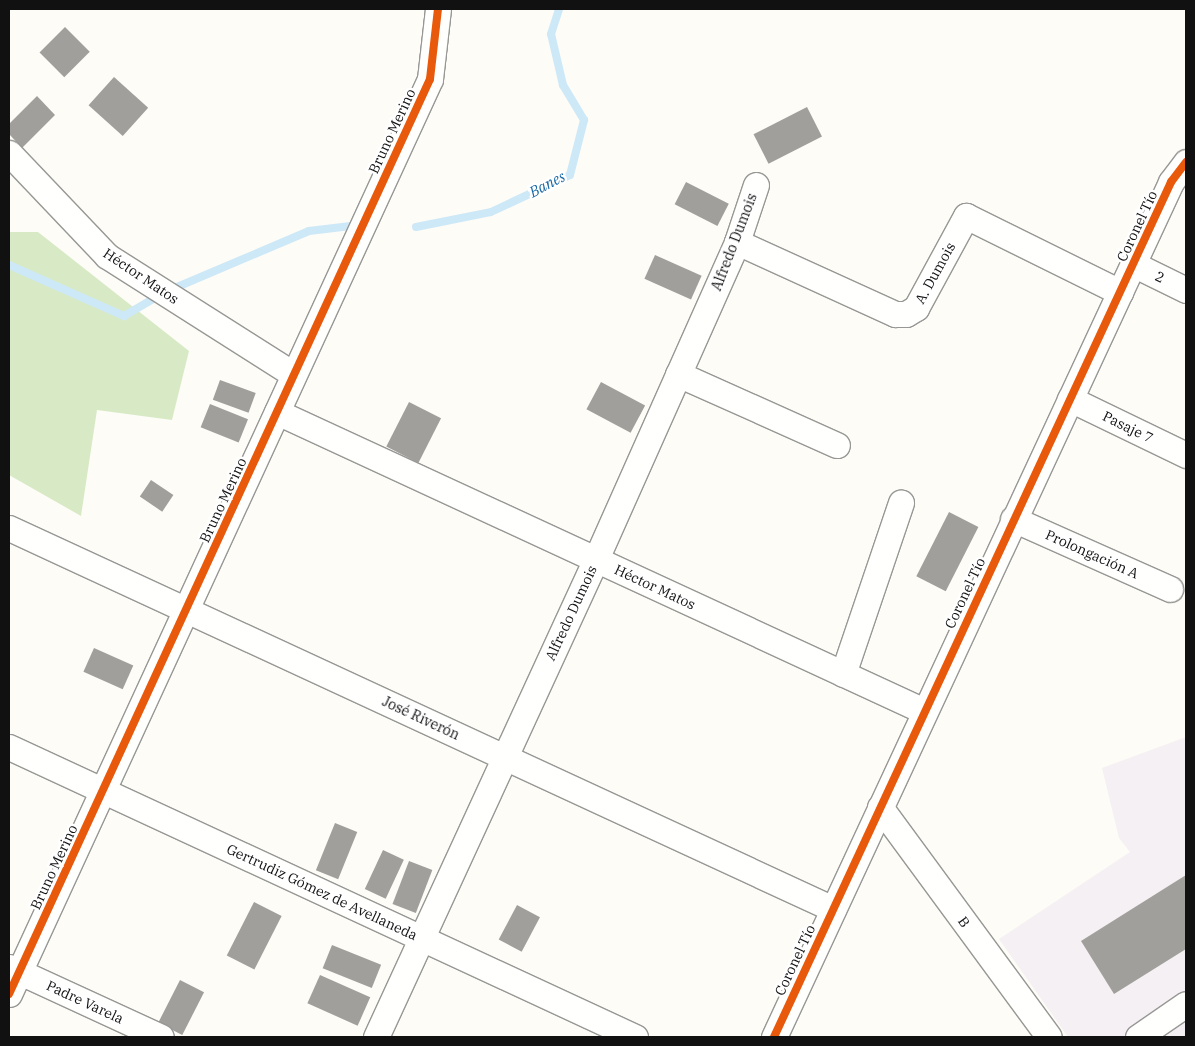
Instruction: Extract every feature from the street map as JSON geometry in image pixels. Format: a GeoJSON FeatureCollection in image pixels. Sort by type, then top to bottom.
{"type":"FeatureCollection","features":[{"type":"Feature","properties":{"kind":"street","name":"Bruno Merino"},"geometry":{"type":"LineString","coordinates":[[9,994],[14,969],[103,791],[430,79],[438,9]]}},
{"type":"Feature","properties":{"kind":"street","name":"Héctor Matos"},"geometry":{"type":"LineString","coordinates":[[9,153],[107,256],[293,374]]}},
{"type":"Feature","properties":{"kind":"street","name":"Coronel Tío"},"geometry":{"type":"LineString","coordinates":[[774,1037],[1171,182],[1186,162]]}},
{"type":"Feature","properties":{"kind":"street","name":"Alfredo Dumois"},"geometry":{"type":"LineString","coordinates":[[376,1037],[596,559],[736,242],[756,185]]}},
{"type":"Feature","properties":{"kind":"street","name":"A. Dumois"},"geometry":{"type":"LineString","coordinates":[[736,242],[895,314],[906,314],[916,308],[966,216],[1120,292]]}},
{"type":"Feature","properties":{"kind":"street","name":"2"},"geometry":{"type":"LineString","coordinates":[[1133,264],[1186,290]]}},
{"type":"Feature","properties":{"kind":"street"},"geometry":{"type":"LineString","coordinates":[[678,374],[837,445]]}},
{"type":"Feature","properties":{"kind":"street","name":"Pasaje 7"},"geometry":{"type":"LineString","coordinates":[[1070,398],[1186,455]]}},
{"type":"Feature","properties":{"kind":"street","name":"Héctor Matos"},"geometry":{"type":"LineString","coordinates":[[277,412],[924,711]]}},
{"type":"Feature","properties":{"kind":"street"},"geometry":{"type":"LineString","coordinates":[[843,674],[901,503]]}},
{"type":"Feature","properties":{"kind":"street","name":"Prolongación A"},"geometry":{"type":"LineString","coordinates":[[1014,519],[1170,589]]}},
{"type":"Feature","properties":{"kind":"street","name":"José Riverón"},"geometry":{"type":"LineString","coordinates":[[9,528],[833,909]]}},
{"type":"Feature","properties":{"kind":"street","name":"Gertrudiz Gómez de Avellaneda"},"geometry":{"type":"LineString","coordinates":[[9,747],[635,1037]]}},
{"type":"Feature","properties":{"kind":"street","name":"B"},"geometry":{"type":"LineString","coordinates":[[880,807],[1048,1037]]}},
{"type":"Feature","properties":{"kind":"street","name":"Padre Varela"},"geometry":{"type":"LineString","coordinates":[[14,969],[162,1037]]}},
{"type":"Feature","properties":{"kind":"street"},"geometry":{"type":"LineString","coordinates":[[1138,1037],[1186,1004]]}},
{"type":"Feature","properties":{"kind":"shaded area"},"geometry":{"type":"Polygon","coordinates":[[[1186,737],[1186,1037],[1068,1037],[999,939],[1130,852],[1119,838],[1102,768],[1186,737]]]}},
{"type":"Feature","properties":{"kind":"green space"},"geometry":{"type":"Polygon","coordinates":[[[9,232],[38,232],[189,351],[172,420],[97,410],[81,516],[9,475],[9,232]]]}},
{"type":"Feature","properties":{"kind":"building"},"geometry":{"type":"Polygon","coordinates":[[[65,27],[90,52],[64,77],[40,52],[65,27]]]}},
{"type":"Feature","properties":{"kind":"building"},"geometry":{"type":"Polygon","coordinates":[[[114,77],[148,108],[123,136],[89,105],[114,77]]]}},
{"type":"Feature","properties":{"kind":"building"},"geometry":{"type":"Polygon","coordinates":[[[37,96],[55,115],[22,148],[9,134],[9,124],[37,96]]]}},
{"type":"Feature","properties":{"kind":"building"},"geometry":{"type":"Polygon","coordinates":[[[807,107],[822,136],[769,164],[754,134],[807,107]]]}},
{"type":"Feature","properties":{"kind":"building"},"geometry":{"type":"Polygon","coordinates":[[[686,182],[729,204],[717,226],[675,204],[686,182]]]}},
{"type":"Feature","properties":{"kind":"building"},"geometry":{"type":"Polygon","coordinates":[[[655,255],[702,276],[691,299],[644,279],[655,255]]]}},
{"type":"Feature","properties":{"kind":"building"},"geometry":{"type":"Polygon","coordinates":[[[220,380],[256,393],[249,413],[213,400],[220,380]]]}},
{"type":"Feature","properties":{"kind":"building"},"geometry":{"type":"Polygon","coordinates":[[[601,382],[645,405],[631,433],[586,409],[601,382]]]}},
{"type":"Feature","properties":{"kind":"building"},"geometry":{"type":"Polygon","coordinates":[[[409,402],[441,418],[418,463],[386,447],[409,402]]]}},
{"type":"Feature","properties":{"kind":"building"},"geometry":{"type":"Polygon","coordinates":[[[210,404],[248,419],[239,443],[201,427],[210,404]]]}},
{"type":"Feature","properties":{"kind":"building"},"geometry":{"type":"Polygon","coordinates":[[[151,480],[173,495],[162,512],[140,497],[151,480]]]}},
{"type":"Feature","properties":{"kind":"building"},"geometry":{"type":"Polygon","coordinates":[[[949,512],[978,527],[946,591],[916,576],[949,512]]]}},
{"type":"Feature","properties":{"kind":"building"},"geometry":{"type":"Polygon","coordinates":[[[94,648],[133,665],[123,689],[83,672],[94,648]]]}},
{"type":"Feature","properties":{"kind":"building"},"geometry":{"type":"Polygon","coordinates":[[[335,823],[357,832],[338,879],[316,870],[335,823]]]}},
{"type":"Feature","properties":{"kind":"building"},"geometry":{"type":"Polygon","coordinates":[[[383,850],[404,860],[386,899],[365,889],[383,850]]]}},
{"type":"Feature","properties":{"kind":"building"},"geometry":{"type":"Polygon","coordinates":[[[409,861],[432,870],[416,913],[393,904],[409,861]]]}},
{"type":"Feature","properties":{"kind":"building"},"geometry":{"type":"Polygon","coordinates":[[[1186,875],[1186,949],[1114,994],[1081,941],[1186,875]]]}},
{"type":"Feature","properties":{"kind":"building"},"geometry":{"type":"Polygon","coordinates":[[[254,902],[282,916],[254,970],[227,955],[254,902]]]}},
{"type":"Feature","properties":{"kind":"building"},"geometry":{"type":"Polygon","coordinates":[[[517,905],[540,917],[522,952],[499,939],[517,905]]]}},
{"type":"Feature","properties":{"kind":"building"},"geometry":{"type":"Polygon","coordinates":[[[332,945],[381,965],[372,988],[323,968],[332,945]]]}},
{"type":"Feature","properties":{"kind":"building"},"geometry":{"type":"Polygon","coordinates":[[[320,975],[370,997],[358,1026],[307,1003],[320,975]]]}},
{"type":"Feature","properties":{"kind":"building"},"geometry":{"type":"Polygon","coordinates":[[[180,980],[204,992],[182,1035],[158,1023],[180,980]]]}},
{"type":"Feature","properties":{"kind":"waterway","name":"Banes"},"geometry":{"type":"LineString","coordinates":[[416,227],[491,212],[570,175],[584,120],[563,85],[551,34],[559,9]]}},
{"type":"Feature","properties":{"kind":"waterway"},"geometry":{"type":"LineString","coordinates":[[170,290],[309,231],[351,226]]}},
{"type":"Feature","properties":{"kind":"waterway"},"geometry":{"type":"LineString","coordinates":[[9,265],[124,316],[160,295]]}},
{"type":"Feature","properties":{"kind":"cycle path"},"geometry":{"type":"LineString","coordinates":[[9,994],[430,79],[438,9]]}},
{"type":"Feature","properties":{"kind":"cycle path"},"geometry":{"type":"LineString","coordinates":[[774,1037],[1171,182],[1186,162]]}}]}
